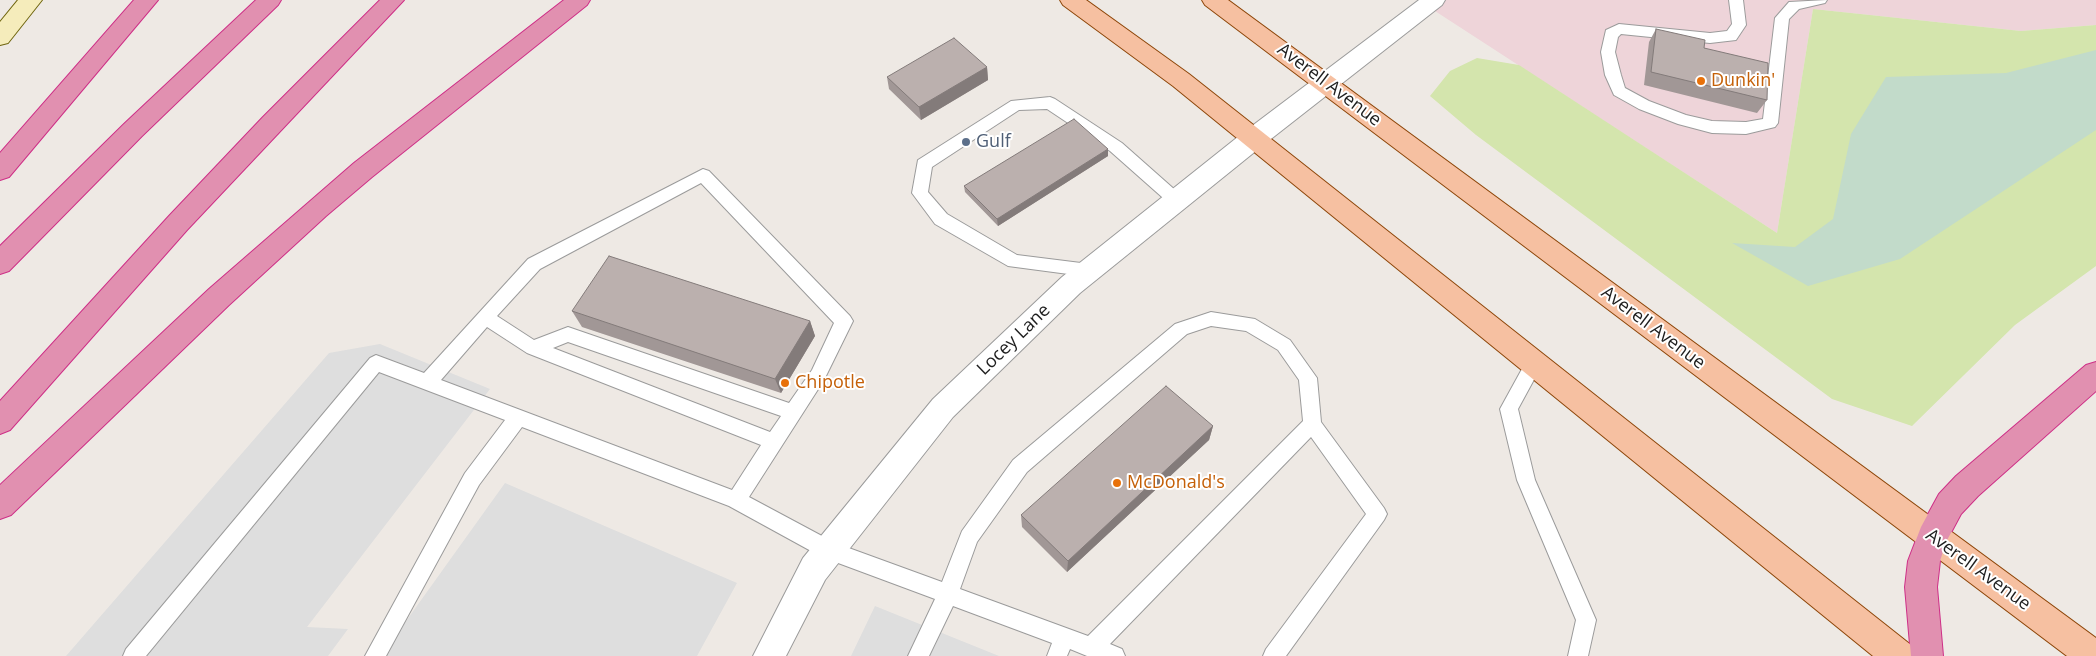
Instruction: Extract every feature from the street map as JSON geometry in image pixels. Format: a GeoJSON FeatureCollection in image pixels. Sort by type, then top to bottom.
{"type":"FeatureCollection","features":[{"type":"Feature","properties":{"kind":"highway"},"geometry":{"type":"LineString","coordinates":[[0,170],[147,0]]}},
{"type":"Feature","properties":{"kind":"highway"},"geometry":{"type":"LineString","coordinates":[[0,263],[133,130],[270,0]]}},
{"type":"Feature","properties":{"kind":"highway"},"geometry":{"type":"LineString","coordinates":[[0,421],[272,123],[393,0]]}},
{"type":"Feature","properties":{"kind":"highway"},"geometry":{"type":"LineString","coordinates":[[0,505],[220,297],[317,209],[363,170],[579,0]]}},
{"type":"Feature","properties":{"kind":"highway"},"geometry":{"type":"LineString","coordinates":[[1927,656],[1921,587],[1924,561],[1932,537],[1950,504],[1967,486],[2096,374]]}},
{"type":"Feature","properties":{"kind":"main road"},"geometry":{"type":"LineString","coordinates":[[1071,0],[1174,74],[1899,656]]}},
{"type":"Feature","properties":{"kind":"main road","name":"Averell Avenue"},"geometry":{"type":"LineString","coordinates":[[1213,0],[2094,656]]}},
{"type":"Feature","properties":{"kind":"street"},"geometry":{"type":"LineString","coordinates":[[0,37],[30,0]]}},
{"type":"Feature","properties":{"kind":"street","name":"Locey Lane"},"geometry":{"type":"LineString","coordinates":[[769,656],[814,569],[943,408],[1071,285],[1253,139],[1434,0]]}},
{"type":"Feature","properties":{"kind":"lane"},"geometry":{"type":"LineString","coordinates":[[1736,0],[1739,25],[1731,36],[1710,38],[1619,29],[1611,34],[1608,52],[1613,75],[1620,91],[1644,105],[1683,120],[1712,127],[1746,128],[1770,123],[1782,18],[1794,5],[1820,0]]}},
{"type":"Feature","properties":{"kind":"lane"},"geometry":{"type":"LineString","coordinates":[[1090,270],[1014,261],[941,219],[920,193],[924,164],[1016,105],[1050,103],[1116,147],[1177,201]]}},
{"type":"Feature","properties":{"kind":"lane"},"geometry":{"type":"LineString","coordinates":[[427,383],[534,264],[703,175],[844,321],[818,375],[736,500]]}},
{"type":"Feature","properties":{"kind":"lane"},"geometry":{"type":"LineString","coordinates":[[485,317],[532,348],[774,442]]}},
{"type":"Feature","properties":{"kind":"lane"},"geometry":{"type":"LineString","coordinates":[[918,656],[948,594],[969,537],[1020,466],[1181,328],[1212,319],[1248,324],[1284,345],[1308,378],[1312,424],[1377,514],[1273,656]]}},
{"type":"Feature","properties":{"kind":"lane"},"geometry":{"type":"LineString","coordinates":[[532,348],[568,334],[793,412]]}},
{"type":"Feature","properties":{"kind":"lane"},"geometry":{"type":"LineString","coordinates":[[1534,363],[1509,409],[1526,480],[1586,620],[1578,656]]}},
{"type":"Feature","properties":{"kind":"lane"},"geometry":{"type":"LineString","coordinates":[[133,656],[376,364],[736,500],[829,550],[948,594],[1060,647],[1092,647],[1115,656]]}},
{"type":"Feature","properties":{"kind":"lane"},"geometry":{"type":"LineString","coordinates":[[375,656],[472,479],[518,417]]}},
{"type":"Feature","properties":{"kind":"lane"},"geometry":{"type":"LineString","coordinates":[[1092,647],[1312,424]]}},
{"type":"Feature","properties":{"kind":"shaded area"},"geometry":{"type":"Polygon","coordinates":[[[1418,0],[2096,0],[2096,25],[2021,31],[1813,9],[1777,233],[1418,0]]]}},
{"type":"Feature","properties":{"kind":"shaded area"},"geometry":{"type":"Polygon","coordinates":[[[380,344],[490,389],[307,627],[348,629],[328,656],[66,656],[329,353],[380,344]]]}},
{"type":"Feature","properties":{"kind":"shaded area"},"geometry":{"type":"Polygon","coordinates":[[[505,483],[737,583],[697,656],[381,656],[505,483]]]}},
{"type":"Feature","properties":{"kind":"shaded area"},"geometry":{"type":"Polygon","coordinates":[[[875,606],[999,656],[851,656],[875,606]]]}},
{"type":"Feature","properties":{"kind":"green space"},"geometry":{"type":"Polygon","coordinates":[[[1813,9],[2021,31],[2096,25],[2096,266],[2015,325],[1912,426],[1832,399],[1476,135],[1430,96],[1450,71],[1477,58],[1519,65],[1777,233],[1813,9]]]}},
{"type":"Feature","properties":{"kind":"green space"},"geometry":{"type":"Polygon","coordinates":[[[2096,50],[2096,130],[1900,259],[1808,286],[1732,243],[1795,247],[1833,219],[1851,134],[1886,77],[2006,73],[2096,50]]]}},
{"type":"Feature","properties":{"kind":"building"},"geometry":{"type":"Polygon","coordinates":[[[1656,29],[1705,40],[1704,48],[1768,63],[1767,100],[1651,72],[1656,29]]]}},
{"type":"Feature","properties":{"kind":"building"},"geometry":{"type":"Polygon","coordinates":[[[954,38],[987,67],[919,107],[887,77],[954,38]]]}},
{"type":"Feature","properties":{"kind":"building"},"geometry":{"type":"Polygon","coordinates":[[[1074,119],[1108,149],[997,219],[964,186],[1074,119]]]}},
{"type":"Feature","properties":{"kind":"building"},"geometry":{"type":"Polygon","coordinates":[[[609,256],[810,321],[775,379],[572,311],[609,256]]]}},
{"type":"Feature","properties":{"kind":"building","name":"McDonald's"},"geometry":{"type":"Polygon","coordinates":[[[1166,386],[1213,426],[1068,561],[1021,515],[1166,386]]]}},
{"type":"Feature","properties":{"kind":"place","name":"Dunkin'"},"geometry":{"type":"Point","coordinates":[1701,81]}},
{"type":"Feature","properties":{"kind":"place","name":"Gulf"},"geometry":{"type":"Point","coordinates":[966,142]}},
{"type":"Feature","properties":{"kind":"place","name":"Chipotle"},"geometry":{"type":"Point","coordinates":[785,383]}},
{"type":"Feature","properties":{"kind":"place","name":"McDonald's"},"geometry":{"type":"Point","coordinates":[1117,483]}}]}
